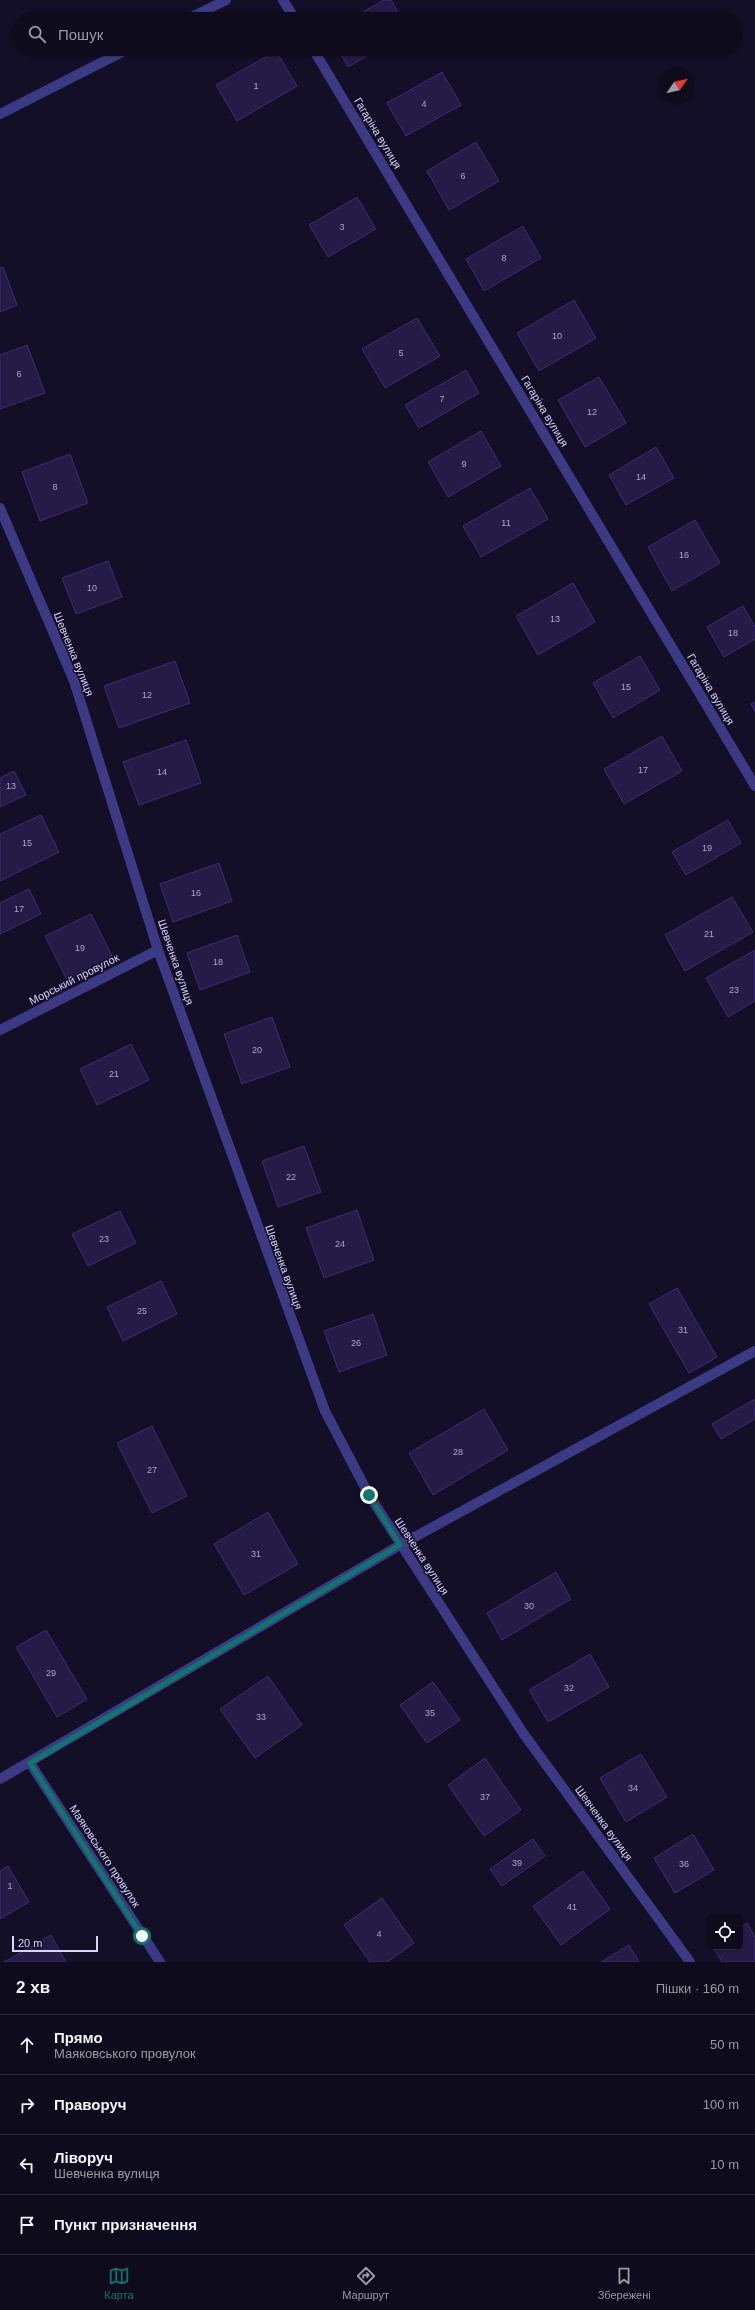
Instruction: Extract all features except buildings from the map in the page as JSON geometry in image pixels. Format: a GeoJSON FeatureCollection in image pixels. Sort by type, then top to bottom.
{"type":"FeatureCollection","features":[{"type":"Feature","properties":{"kind":"street"},"geometry":{"type":"LineString","coordinates":[[202,12],[226,0]]}},
{"type":"Feature","properties":{"kind":"street"},"geometry":{"type":"LineString","coordinates":[[283,0],[291,12]]}},
{"type":"Feature","properties":{"kind":"street"},"geometry":{"type":"LineString","coordinates":[[0,114],[114,56]]}},
{"type":"Feature","properties":{"kind":"street","name":"Гагаріна вулиця"},"geometry":{"type":"LineString","coordinates":[[317,56],[755,786]]}},
{"type":"Feature","properties":{"kind":"street","name":"Шевченка вулиця"},"geometry":{"type":"LineString","coordinates":[[0,508],[74,681],[158,950],[325,1412],[369,1495],[523,1733],[690,1962]]}},
{"type":"Feature","properties":{"kind":"street","name":"Морський провулок"},"geometry":{"type":"LineString","coordinates":[[0,1030],[158,950]]}},
{"type":"Feature","properties":{"kind":"street"},"geometry":{"type":"LineString","coordinates":[[0,1779],[30,1763],[400,1545],[755,1351]]}},
{"type":"Feature","properties":{"kind":"street","name":"Маяковського провулок"},"geometry":{"type":"LineString","coordinates":[[30,1763],[160,1962]]}},
{"type":"Feature","properties":{"kind":"route"},"geometry":{"type":"LineString","coordinates":[[142,1936],[30,1763],[400,1545],[369,1495]]}}]}
